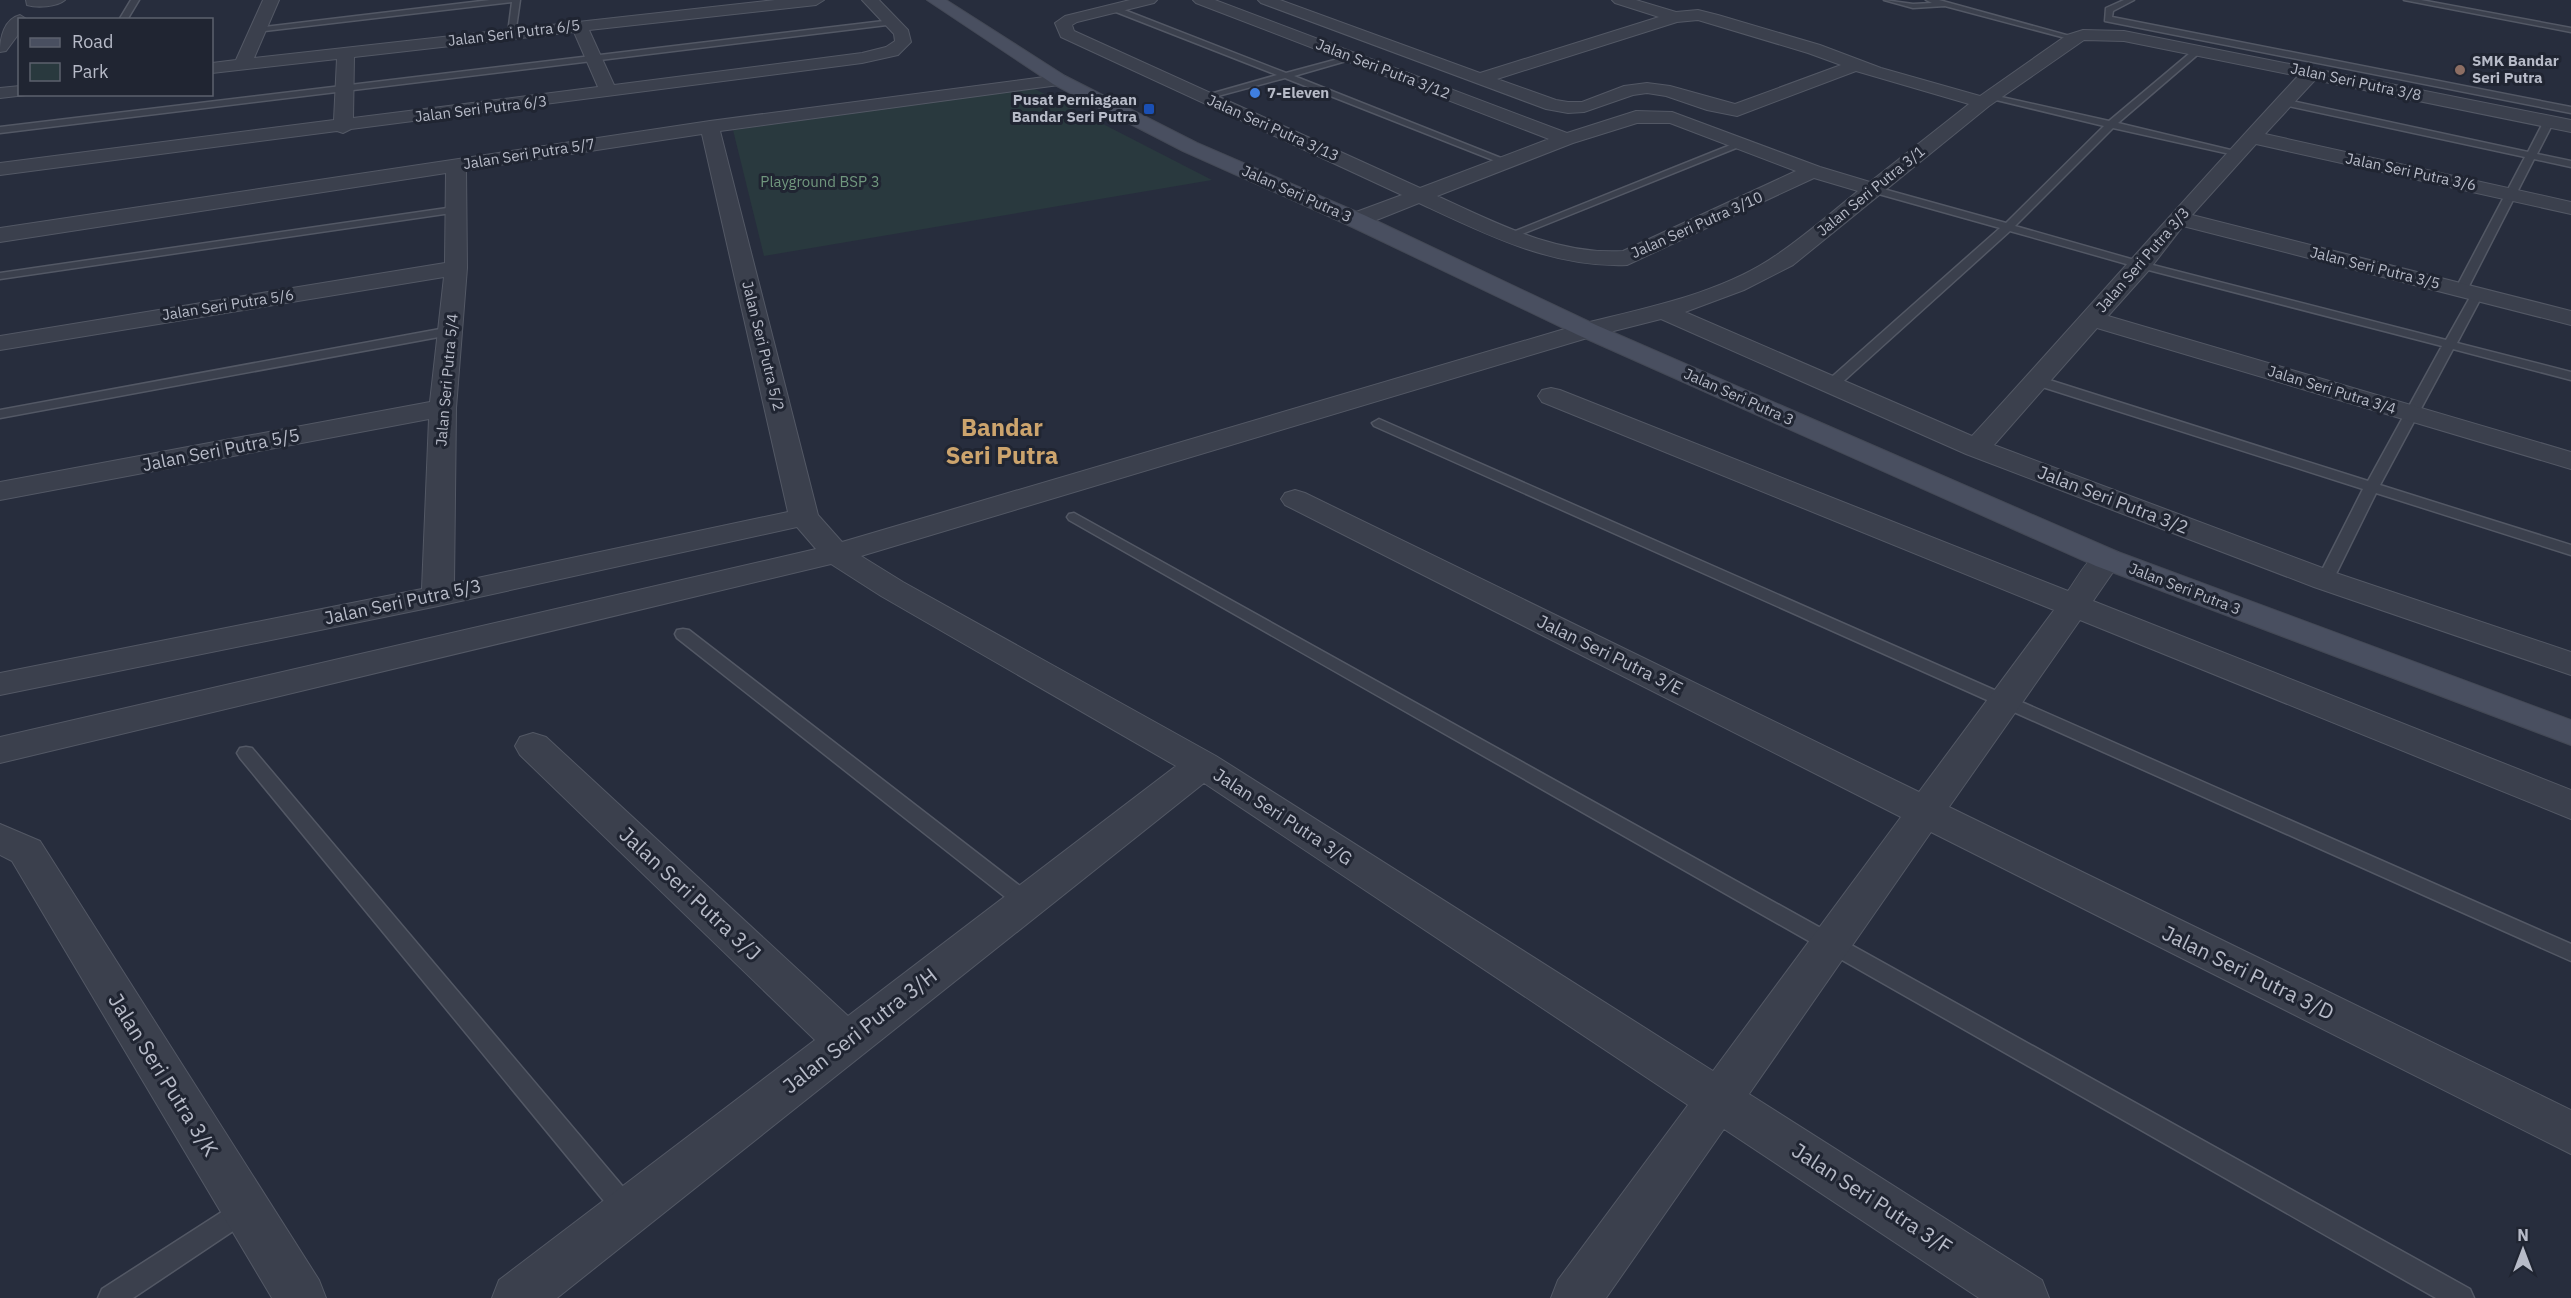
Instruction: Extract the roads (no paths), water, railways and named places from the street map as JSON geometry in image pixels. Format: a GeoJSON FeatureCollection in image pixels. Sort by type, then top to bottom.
{"type":"FeatureCollection","features":[{"type":"Feature","properties":{"kind":"street"},"geometry":{"type":"LineString","coordinates":[[21,18],[33,1],[57,0]]}},
{"type":"Feature","properties":{"kind":"street","name":"Jalan Seri Putra 6/5"},"geometry":{"type":"LineString","coordinates":[[213,68],[816,0]]}},
{"type":"Feature","properties":{"kind":"street"},"geometry":{"type":"LineString","coordinates":[[870,0],[892,22]]}},
{"type":"Feature","properties":{"kind":"street","name":"Jalan Seri Putra 3"},"geometry":{"type":"LineString","coordinates":[[935,0],[1059,80],[1190,147],[1356,220],[1587,330],[2107,560],[2571,734]]}},
{"type":"Feature","properties":{"kind":"street","name":"Jalan Seri Putra 3/13"},"geometry":{"type":"LineString","coordinates":[[1149,0],[1071,19],[1063,23],[1063,29],[1066,34],[1508,236],[1575,257]]}},
{"type":"Feature","properties":{"kind":"street","name":"Jalan Seri Putra 3/12"},"geometry":{"type":"LineString","coordinates":[[1201,0],[1566,138]]}},
{"type":"Feature","properties":{"kind":"street"},"geometry":{"type":"LineString","coordinates":[[1266,0],[1552,105],[1568,108],[1585,107],[1629,89],[1645,88],[1663,89],[1719,109],[1737,110],[1856,65]]}},
{"type":"Feature","properties":{"kind":"street"},"geometry":{"type":"LineString","coordinates":[[1620,0],[1675,17]]}},
{"type":"Feature","properties":{"kind":"street"},"geometry":{"type":"LineString","coordinates":[[243,64],[256,30],[277,1]]}},
{"type":"Feature","properties":{"kind":"street"},"geometry":{"type":"LineString","coordinates":[[1481,78],[1675,17],[1698,15],[1814,49],[1856,65],[1987,99]]}},
{"type":"Feature","properties":{"kind":"street","name":"Jalan Seri Putra 6/3"},"geometry":{"type":"LineString","coordinates":[[0,169],[832,63],[892,51],[903,42],[902,33],[892,22]]}},
{"type":"Feature","properties":{"kind":"street"},"geometry":{"type":"LineString","coordinates":[[0,47],[18,23]]}},
{"type":"Feature","properties":{"kind":"street"},"geometry":{"type":"LineString","coordinates":[[579,25],[609,92]]}},
{"type":"Feature","properties":{"kind":"street","name":"Jalan Seri Putra 3/1"},"geometry":{"type":"LineString","coordinates":[[0,750],[836,554],[1587,330],[1665,312],[1712,297],[1752,280],[1785,260],[1987,99],[2073,39],[2083,35],[2102,34],[2141,39]]}},
{"type":"Feature","properties":{"kind":"street","name":"Jalan Seri Putra 3/8"},"geometry":{"type":"LineString","coordinates":[[2141,39],[2571,126]]}},
{"type":"Feature","properties":{"kind":"street"},"geometry":{"type":"LineString","coordinates":[[343,127],[346,53]]}},
{"type":"Feature","properties":{"kind":"street","name":"Jalan Seri Putra 3/3"},"geometry":{"type":"LineString","coordinates":[[1976,448],[2141,265],[2178,218],[2311,73]]}},
{"type":"Feature","properties":{"kind":"street","name":"Jalan Seri Putra 5/7"},"geometry":{"type":"LineString","coordinates":[[0,235],[710,127],[1059,80]]}},
{"type":"Feature","properties":{"kind":"street"},"geometry":{"type":"LineString","coordinates":[[0,93],[18,91]]}},
{"type":"Feature","properties":{"kind":"street"},"geometry":{"type":"LineString","coordinates":[[1356,220],[1566,138],[1620,120],[1653,116],[1672,118],[1814,171],[1872,189]]}},
{"type":"Feature","properties":{"kind":"street","name":"Jalan Seri Putra 5/2"},"geometry":{"type":"LineString","coordinates":[[710,127],[804,517],[836,554]]}},
{"type":"Feature","properties":{"kind":"street","name":"Jalan Seri Putra 3/6"},"geometry":{"type":"LineString","coordinates":[[2243,146],[2510,194],[2571,208]]}},
{"type":"Feature","properties":{"kind":"street","name":"Jalan Seri Putra 5/4"},"geometry":{"type":"LineString","coordinates":[[438,596],[443,408],[456,268],[454,210],[456,165]]}},
{"type":"Feature","properties":{"kind":"street","name":"Jalan Seri Putra 3/10"},"geometry":{"type":"LineString","coordinates":[[1575,257],[1601,260],[1628,258],[1814,171]]}},
{"type":"Feature","properties":{"kind":"street","name":"Jalan Seri Putra 3/5"},"geometry":{"type":"LineString","coordinates":[[2178,218],[2571,318]]}},
{"type":"Feature","properties":{"kind":"street","name":"Jalan Seri Putra 5/6"},"geometry":{"type":"LineString","coordinates":[[0,343],[456,268]]}},
{"type":"Feature","properties":{"kind":"street","name":"Jalan Seri Putra 3/2"},"geometry":{"type":"LineString","coordinates":[[1665,312],[1976,448],[2325,580],[2571,664]]}},
{"type":"Feature","properties":{"kind":"street","name":"Jalan Seri Putra 3/4"},"geometry":{"type":"LineString","coordinates":[[2093,319],[2571,461]]}},
{"type":"Feature","properties":{"kind":"street"},"geometry":{"type":"LineString","coordinates":[[1551,396],[2571,805]]}},
{"type":"Feature","properties":{"kind":"street","name":"Jalan Seri Putra 5/5"},"geometry":{"type":"LineString","coordinates":[[0,491],[443,408]]}},
{"type":"Feature","properties":{"kind":"street","name":"Jalan Seri Putra 3/E"},"geometry":{"type":"LineString","coordinates":[[1295,499],[1925,812]]}},
{"type":"Feature","properties":{"kind":"street","name":"Jalan Seri Putra 5/3"},"geometry":{"type":"LineString","coordinates":[[0,684],[438,596],[804,517]]}},
{"type":"Feature","properties":{"kind":"street","name":"Jalan Seri Putra 3/G"},"geometry":{"type":"LineString","coordinates":[[836,554],[892,589],[1203,765],[1719,1100]]}},
{"type":"Feature","properties":{"kind":"street"},"geometry":{"type":"LineString","coordinates":[[1576,1298],[2107,560]]}},
{"type":"Feature","properties":{"kind":"street","name":"Jalan Seri Putra 3/J"},"geometry":{"type":"LineString","coordinates":[[533,746],[846,1042]]}},
{"type":"Feature","properties":{"kind":"street","name":"Jalan Seri Putra 3/H"},"geometry":{"type":"LineString","coordinates":[[518,1298],[1203,765]]}},
{"type":"Feature","properties":{"kind":"street","name":"Jalan Seri Putra 3/D"},"geometry":{"type":"LineString","coordinates":[[1925,812],[2571,1133]]}},
{"type":"Feature","properties":{"kind":"street","name":"Jalan Seri Putra 3/K"},"geometry":{"type":"LineString","coordinates":[[13,845],[301,1298]]}},
{"type":"Feature","properties":{"kind":"street","name":"Jalan Seri Putra 3/F"},"geometry":{"type":"LineString","coordinates":[[1719,1100],[2024,1298]]}},
{"type":"Feature","properties":{"kind":"lane"},"geometry":{"type":"LineString","coordinates":[[124,18],[135,0]]}},
{"type":"Feature","properties":{"kind":"lane"},"geometry":{"type":"LineString","coordinates":[[256,30],[510,0]]}},
{"type":"Feature","properties":{"kind":"lane"},"geometry":{"type":"LineString","coordinates":[[512,33],[516,0]]}},
{"type":"Feature","properties":{"kind":"lane"},"geometry":{"type":"LineString","coordinates":[[1888,0],[1913,6],[1945,5]]}},
{"type":"Feature","properties":{"kind":"lane"},"geometry":{"type":"LineString","coordinates":[[1930,0],[2073,39]]}},
{"type":"Feature","properties":{"kind":"lane"},"geometry":{"type":"LineString","coordinates":[[2130,0],[2109,10],[2108,19],[2571,110]]}},
{"type":"Feature","properties":{"kind":"lane"},"geometry":{"type":"LineString","coordinates":[[2408,0],[2571,30]]}},
{"type":"Feature","properties":{"kind":"lane"},"geometry":{"type":"LineString","coordinates":[[1114,8],[1506,162]]}},
{"type":"Feature","properties":{"kind":"lane"},"geometry":{"type":"LineString","coordinates":[[0,130],[892,22]]}},
{"type":"Feature","properties":{"kind":"lane"},"geometry":{"type":"LineString","coordinates":[[1831,385],[2009,226],[2111,124],[2199,50]]}},
{"type":"Feature","properties":{"kind":"lane"},"geometry":{"type":"LineString","coordinates":[[1206,98],[1350,57]]}},
{"type":"Feature","properties":{"kind":"lane"},"geometry":{"type":"LineString","coordinates":[[1987,99],[2111,124],[2243,146]]}},
{"type":"Feature","properties":{"kind":"lane"},"geometry":{"type":"LineString","coordinates":[[2282,102],[2571,164]]}},
{"type":"Feature","properties":{"kind":"lane"},"geometry":{"type":"LineString","coordinates":[[2325,580],[2372,486],[2450,343],[2510,194],[2549,122]]}},
{"type":"Feature","properties":{"kind":"lane"},"geometry":{"type":"LineString","coordinates":[[1508,236],[1741,144]]}},
{"type":"Feature","properties":{"kind":"lane"},"geometry":{"type":"LineString","coordinates":[[1872,189],[2141,265],[2571,376]]}},
{"type":"Feature","properties":{"kind":"lane"},"geometry":{"type":"LineString","coordinates":[[0,276],[454,210]]}},
{"type":"Feature","properties":{"kind":"lane"},"geometry":{"type":"LineString","coordinates":[[0,414],[451,331]]}},
{"type":"Feature","properties":{"kind":"lane"},"geometry":{"type":"LineString","coordinates":[[2038,381],[2571,550]]}},
{"type":"Feature","properties":{"kind":"lane"},"geometry":{"type":"LineString","coordinates":[[1379,423],[2571,952]]}},
{"type":"Feature","properties":{"kind":"lane"},"geometry":{"type":"LineString","coordinates":[[1074,517],[2461,1298]]}},
{"type":"Feature","properties":{"kind":"lane"},"geometry":{"type":"LineString","coordinates":[[683,634],[1026,902]]}},
{"type":"Feature","properties":{"kind":"lane"},"geometry":{"type":"LineString","coordinates":[[246,753],[628,1212]]}},
{"type":"Feature","properties":{"kind":"lane"},"geometry":{"type":"LineString","coordinates":[[111,1298],[245,1208]]}},
{"type":"Feature","properties":{"kind":"place","name":"SMK Bandar Seri Putra"},"geometry":{"type":"Point","coordinates":[2460,70]}},
{"type":"Feature","properties":{"kind":"place","name":"7-Eleven"},"geometry":{"type":"Point","coordinates":[1255,93]}},
{"type":"Feature","properties":{"kind":"place","name":"Pusat Perniagaan Bandar Seri Putra"},"geometry":{"type":"Point","coordinates":[1149,109]}},
{"type":"Feature","properties":{"kind":"district","name":"Bandar Seri Putra"},"geometry":{"type":"Point","coordinates":[1002,442]}},
{"type":"Feature","properties":{"kind":"park label","name":"Playground BSP 3"},"geometry":{"type":"Point","coordinates":[820,182]}}]}
